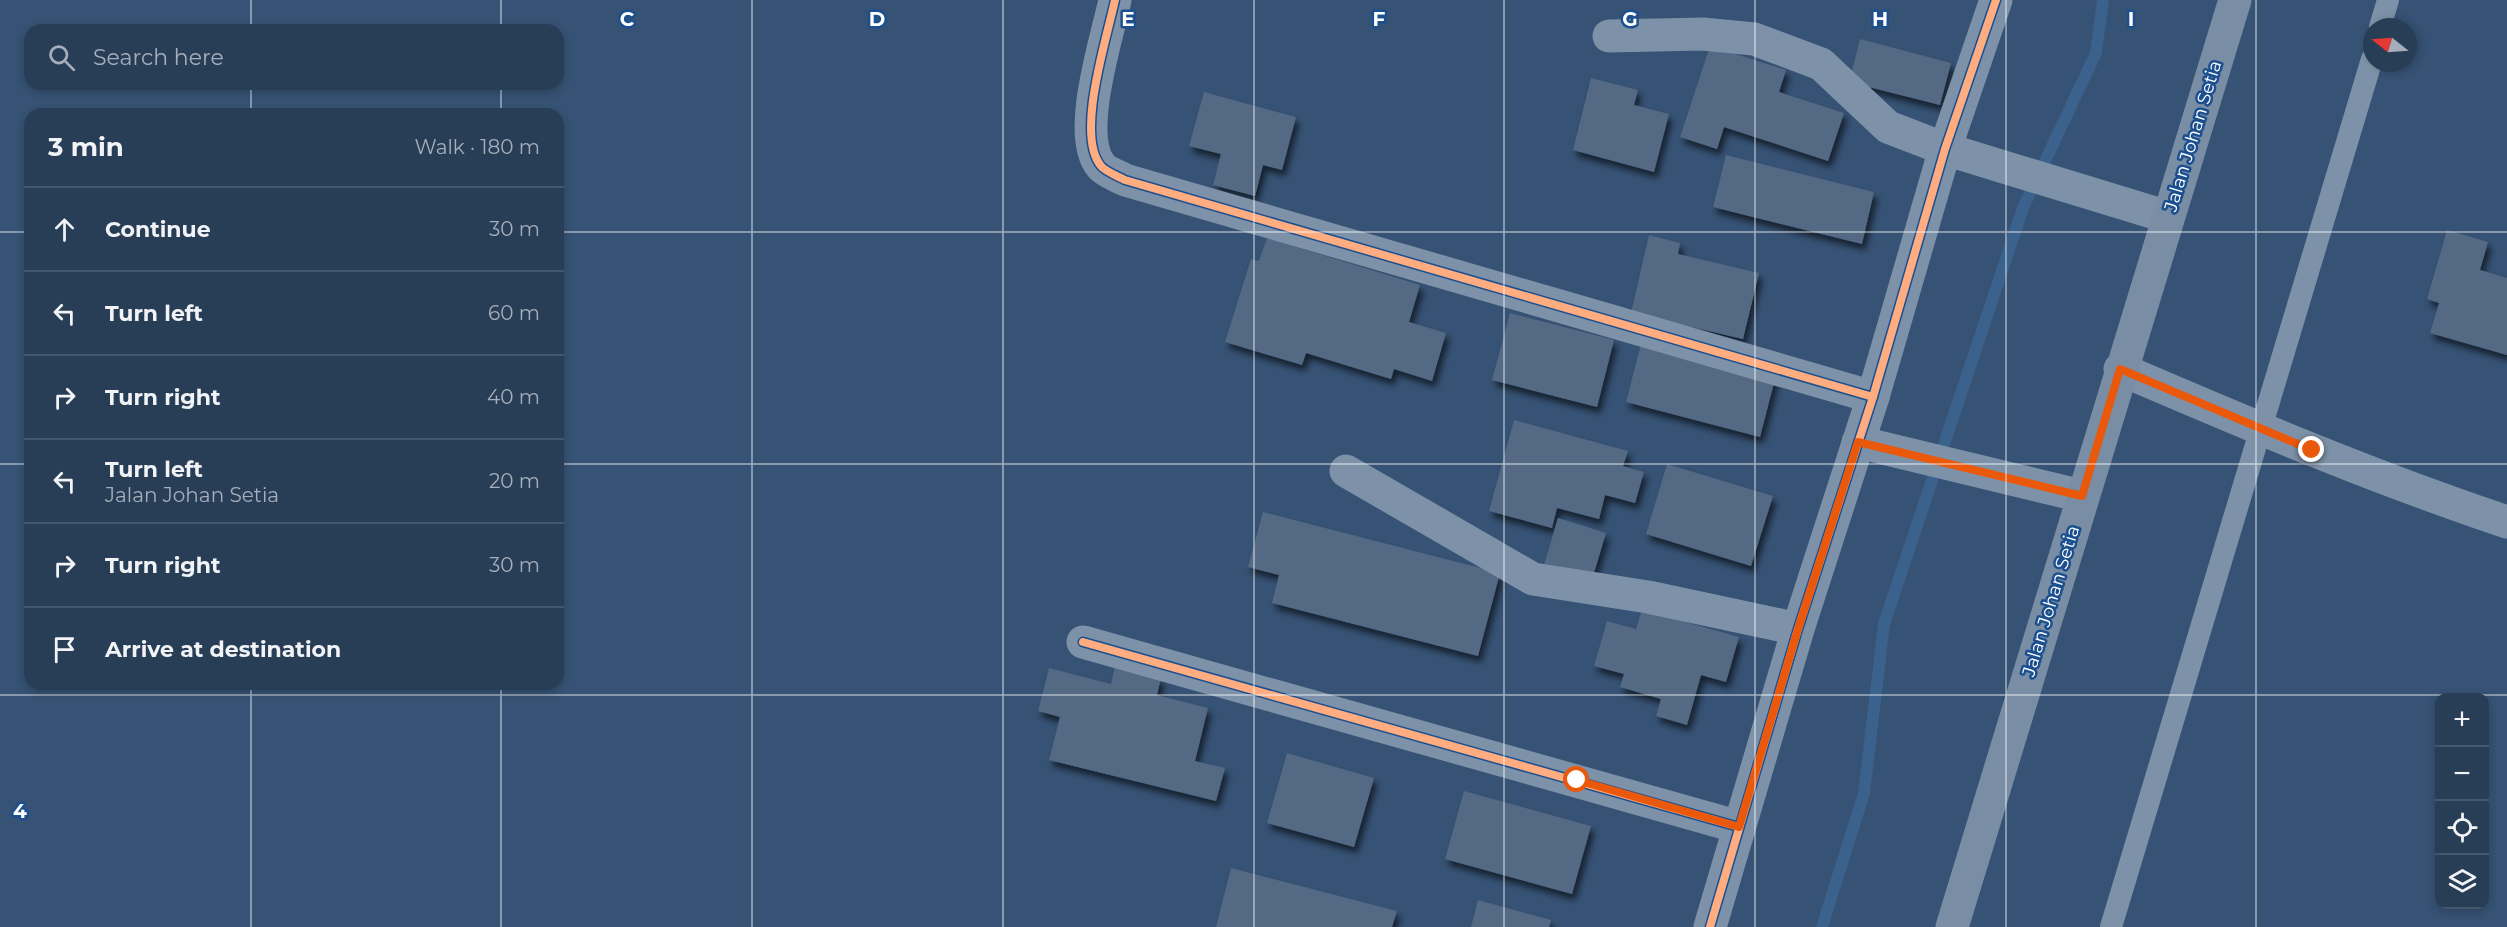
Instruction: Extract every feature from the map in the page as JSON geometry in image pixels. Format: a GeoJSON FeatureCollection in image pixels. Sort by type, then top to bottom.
{"type":"FeatureCollection","features":[{"type":"Feature","properties":{"kind":"main road","name":"Jalan Johan Setia"},"geometry":{"type":"LineString","coordinates":[[1952,927],[2120,369],[2235,0]]}},
{"type":"Feature","properties":{"kind":"street"},"geometry":{"type":"LineString","coordinates":[[1115,0],[1089,125],[1092,150],[1102,168],[1125,180],[1873,398]]}},
{"type":"Feature","properties":{"kind":"street"},"geometry":{"type":"LineString","coordinates":[[1710,927],[1798,629],[1871,446],[1873,398],[1959,153],[1996,0]]}},
{"type":"Feature","properties":{"kind":"street"},"geometry":{"type":"LineString","coordinates":[[1609,36],[1703,34],[1754,39],[1821,64],[1888,127],[1959,153],[2168,217]]}},
{"type":"Feature","properties":{"kind":"street"},"geometry":{"type":"LineString","coordinates":[[2120,369],[2261,430],[2425,494],[2507,522]]}},
{"type":"Feature","properties":{"kind":"street"},"geometry":{"type":"LineString","coordinates":[[1871,446],[2082,496]]}},
{"type":"Feature","properties":{"kind":"street"},"geometry":{"type":"LineString","coordinates":[[1346,471],[1533,579],[1648,597],[1798,629]]}},
{"type":"Feature","properties":{"kind":"street"},"geometry":{"type":"LineString","coordinates":[[1083,642],[1739,827]]}},
{"type":"Feature","properties":{"kind":"lane"},"geometry":{"type":"LineString","coordinates":[[2383,18],[2388,0]]}},
{"type":"Feature","properties":{"kind":"lane"},"geometry":{"type":"LineString","coordinates":[[2111,927],[2368,72]]}},
{"type":"Feature","properties":{"kind":"building"},"geometry":{"type":"Polygon","coordinates":[[[1860,39],[1951,63],[1940,105],[1849,82],[1860,39]]]}},
{"type":"Feature","properties":{"kind":"building"},"geometry":{"type":"Polygon","coordinates":[[[1710,46],[1786,70],[1779,92],[1844,113],[1828,161],[1724,127],[1717,149],[1680,137],[1710,46]]]}},
{"type":"Feature","properties":{"kind":"building"},"geometry":{"type":"Polygon","coordinates":[[[1591,78],[1638,90],[1634,105],[1669,114],[1654,172],[1573,150],[1591,78]]]}},
{"type":"Feature","properties":{"kind":"building"},"geometry":{"type":"Polygon","coordinates":[[[1204,92],[1296,117],[1282,170],[1263,165],[1255,196],[1213,185],[1221,154],[1189,146],[1204,92]]]}},
{"type":"Feature","properties":{"kind":"building"},"geometry":{"type":"Polygon","coordinates":[[[1726,155],[1874,192],[1862,244],[1713,207],[1726,155]]]}},
{"type":"Feature","properties":{"kind":"building"},"geometry":{"type":"Polygon","coordinates":[[[2447,230],[2488,242],[2480,270],[2507,278],[2507,355],[2430,333],[2439,303],[2427,299],[2447,230]]]}},
{"type":"Feature","properties":{"kind":"building"},"geometry":{"type":"Polygon","coordinates":[[[1649,235],[1680,243],[1678,254],[1759,273],[1743,339],[1631,313],[1649,235]]]}},
{"type":"Feature","properties":{"kind":"building"},"geometry":{"type":"Polygon","coordinates":[[[1267,238],[1420,285],[1409,322],[1446,333],[1432,381],[1394,369],[1391,379],[1306,353],[1302,365],[1225,342],[1251,259],[1259,261],[1267,238]]]}},
{"type":"Feature","properties":{"kind":"building"},"geometry":{"type":"Polygon","coordinates":[[[1510,313],[1614,340],[1597,407],[1492,380],[1510,313]]]}},
{"type":"Feature","properties":{"kind":"building"},"geometry":{"type":"Polygon","coordinates":[[[1642,340],[1776,375],[1760,437],[1626,402],[1642,340]]]}},
{"type":"Feature","properties":{"kind":"building"},"geometry":{"type":"Polygon","coordinates":[[[1514,420],[1628,451],[1623,466],[1644,472],[1635,503],[1605,495],[1599,519],[1557,508],[1552,528],[1489,511],[1514,420]]]}},
{"type":"Feature","properties":{"kind":"building"},"geometry":{"type":"Polygon","coordinates":[[[1667,464],[1773,496],[1751,566],[1646,534],[1667,464]]]}},
{"type":"Feature","properties":{"kind":"building"},"geometry":{"type":"Polygon","coordinates":[[[1263,512],[1500,573],[1478,656],[1272,603],[1279,575],[1248,567],[1263,512]]]}},
{"type":"Feature","properties":{"kind":"building"},"geometry":{"type":"Polygon","coordinates":[[[1558,518],[1606,533],[1591,583],[1543,568],[1558,518]]]}},
{"type":"Feature","properties":{"kind":"building"},"geometry":{"type":"Polygon","coordinates":[[[1642,610],[1739,637],[1726,682],[1701,675],[1687,725],[1656,716],[1661,699],[1620,687],[1624,674],[1594,666],[1607,621],[1636,629],[1642,610]]]}},
{"type":"Feature","properties":{"kind":"building"},"geometry":{"type":"Polygon","coordinates":[[[1115,666],[1161,678],[1157,695],[1208,708],[1195,761],[1225,768],[1216,801],[1049,760],[1060,717],[1038,711],[1049,668],[1111,684],[1115,666]]]}},
{"type":"Feature","properties":{"kind":"building"},"geometry":{"type":"Polygon","coordinates":[[[1287,753],[1374,778],[1354,847],[1267,823],[1287,753]]]}},
{"type":"Feature","properties":{"kind":"building"},"geometry":{"type":"Polygon","coordinates":[[[1464,791],[1591,826],[1572,894],[1445,859],[1464,791]]]}},
{"type":"Feature","properties":{"kind":"building"},"geometry":{"type":"Polygon","coordinates":[[[1231,868],[1397,911],[1392,927],[1216,927],[1231,868]]]}},
{"type":"Feature","properties":{"kind":"building"},"geometry":{"type":"Polygon","coordinates":[[[1478,900],[1551,920],[1549,927],[1471,927],[1478,900]]]}},
{"type":"Feature","properties":{"kind":"waterway"},"geometry":{"type":"LineString","coordinates":[[1822,927],[1864,793],[1884,624],[2023,208],[2096,53],[2103,0]]}},
{"type":"Feature","properties":{"kind":"cycle path"},"geometry":{"type":"LineString","coordinates":[[1115,0],[1095,86],[1091,132],[1094,152],[1101,166],[1112,174],[1125,180],[1873,397]]}},
{"type":"Feature","properties":{"kind":"cycle path"},"geometry":{"type":"LineString","coordinates":[[1710,927],[1798,629],[1873,397],[1945,149],[1996,0]]}},
{"type":"Feature","properties":{"kind":"cycle path"},"geometry":{"type":"LineString","coordinates":[[1083,642],[1739,827]]}},
{"type":"Feature","properties":{"kind":"route"},"geometry":{"type":"LineString","coordinates":[[1577,780],[1739,827],[1798,629],[1858,442],[2082,496],[2120,369],[2312,450]]}}]}
